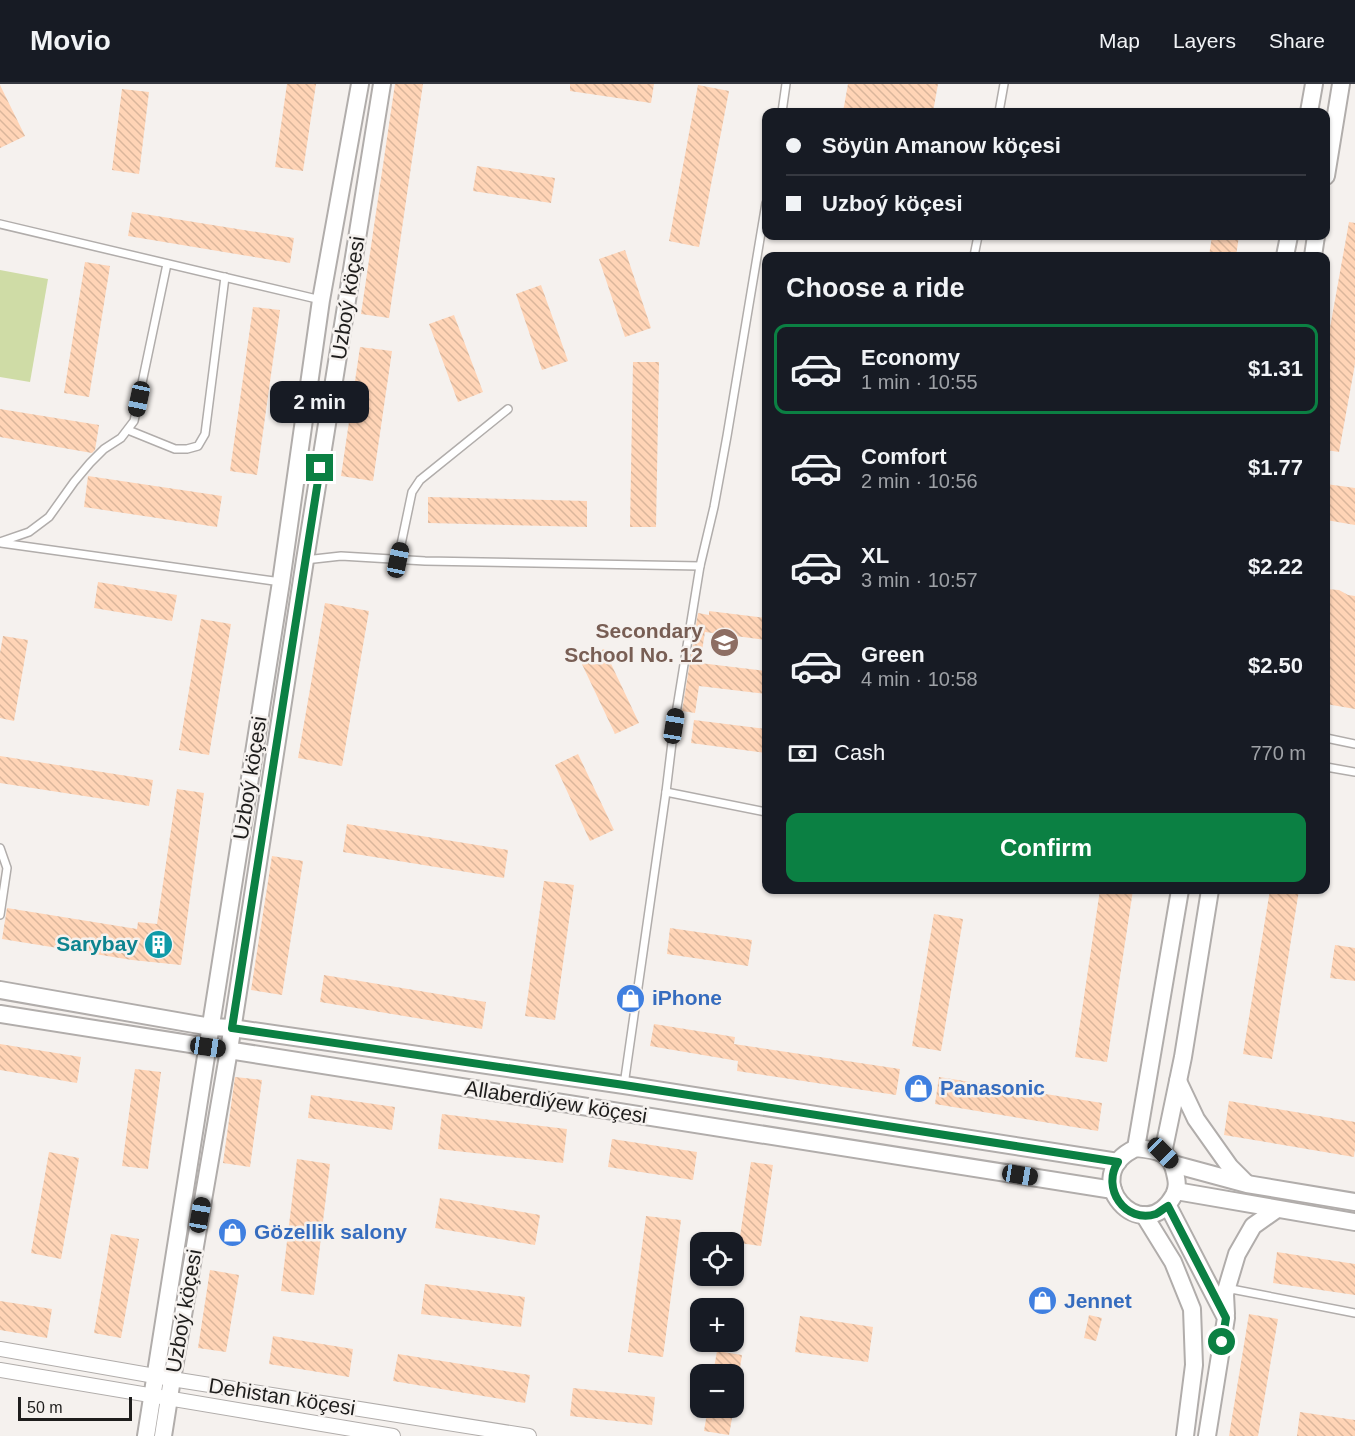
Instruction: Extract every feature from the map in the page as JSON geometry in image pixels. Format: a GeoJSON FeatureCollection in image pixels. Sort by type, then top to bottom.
{"type":"FeatureCollection","features":[{"type":"Feature","properties":{"kind":"street","name":"Uzboý köçesi"},"geometry":{"type":"LineString","coordinates":[[146,1436],[161,1397],[208,1047],[321,300],[360,84]]}},
{"type":"Feature","properties":{"kind":"street","name":"Uzboý köçesi"},"geometry":{"type":"LineString","coordinates":[[164,1378],[232,1028],[382,84]]}},
{"type":"Feature","properties":{"kind":"street"},"geometry":{"type":"LineString","coordinates":[[1310,108],[1314,84]]}},
{"type":"Feature","properties":{"kind":"street"},"geometry":{"type":"LineString","coordinates":[[1330,151],[1341,84]]}},
{"type":"Feature","properties":{"kind":"street"},"geometry":{"type":"LineString","coordinates":[[1137,1148],[1179,894]]}},
{"type":"Feature","properties":{"kind":"street"},"geometry":{"type":"LineString","coordinates":[[1209,894],[1178,1081],[1168,1158],[1177,1182],[1172,1199],[1157,1214],[1144,1215],[1130,1212],[1119,1203],[1113,1190],[1112,1176],[1118,1162],[1128,1152],[1137,1148],[1156,1150],[1168,1158],[1247,1184],[1355,1202]]}},
{"type":"Feature","properties":{"kind":"street","name":"Allaberdiýew köçesi"},"geometry":{"type":"LineString","coordinates":[[0,990],[211,1027],[232,1028],[624,1085],[1118,1162]]}},
{"type":"Feature","properties":{"kind":"street","name":"Allaberdiýew köçesi"},"geometry":{"type":"LineString","coordinates":[[0,1014],[1113,1190]]}},
{"type":"Feature","properties":{"kind":"street"},"geometry":{"type":"LineString","coordinates":[[1178,1081],[1196,1119],[1230,1167],[1247,1184]]}},
{"type":"Feature","properties":{"kind":"street"},"geometry":{"type":"LineString","coordinates":[[1172,1199],[1277,1209],[1355,1222]]}},
{"type":"Feature","properties":{"kind":"street"},"geometry":{"type":"LineString","coordinates":[[1172,1199],[1226,1318]]}},
{"type":"Feature","properties":{"kind":"street"},"geometry":{"type":"LineString","coordinates":[[1208,1436],[1226,1318],[1226,1288],[1237,1254],[1253,1226],[1277,1209]]}},
{"type":"Feature","properties":{"kind":"street"},"geometry":{"type":"LineString","coordinates":[[1144,1215],[1173,1262],[1192,1309],[1194,1365],[1185,1436]]}},
{"type":"Feature","properties":{"kind":"street","name":"Dehistan köçesi"},"geometry":{"type":"LineString","coordinates":[[0,1349],[164,1378],[529,1436]]}},
{"type":"Feature","properties":{"kind":"street","name":"Dehistan köçesi"},"geometry":{"type":"LineString","coordinates":[[0,1370],[393,1436]]}},
{"type":"Feature","properties":{"kind":"street","name":"Uzboý köçesi"},"geometry":{"type":"LineString","coordinates":[[161,1397],[164,1436]]}},
{"type":"Feature","properties":{"kind":"lane"},"geometry":{"type":"LineString","coordinates":[[783,108],[786,84]]}},
{"type":"Feature","properties":{"kind":"lane"},"geometry":{"type":"LineString","coordinates":[[1000,108],[1004,84]]}},
{"type":"Feature","properties":{"kind":"lane"},"geometry":{"type":"LineString","coordinates":[[0,224],[321,300]]}},
{"type":"Feature","properties":{"kind":"lane"},"geometry":{"type":"LineString","coordinates":[[624,1085],[674,726],[700,566],[728,436],[762,228]]}},
{"type":"Feature","properties":{"kind":"lane"},"geometry":{"type":"LineString","coordinates":[[0,543],[29,532],[49,518],[90,463],[104,448],[122,438],[134,421],[167,264]]}},
{"type":"Feature","properties":{"kind":"lane"},"geometry":{"type":"LineString","coordinates":[[128,430],[175,449],[198,446],[205,434],[225,277]]}},
{"type":"Feature","properties":{"kind":"lane"},"geometry":{"type":"LineString","coordinates":[[398,560],[412,492],[420,480],[508,409]]}},
{"type":"Feature","properties":{"kind":"lane"},"geometry":{"type":"LineString","coordinates":[[0,543],[280,582]]}},
{"type":"Feature","properties":{"kind":"lane"},"geometry":{"type":"LineString","coordinates":[[305,560],[341,556],[398,560],[700,566]]}},
{"type":"Feature","properties":{"kind":"lane"},"geometry":{"type":"LineString","coordinates":[[1330,739],[1355,744]]}},
{"type":"Feature","properties":{"kind":"lane"},"geometry":{"type":"LineString","coordinates":[[1330,768],[1355,772]]}},
{"type":"Feature","properties":{"kind":"lane"},"geometry":{"type":"LineString","coordinates":[[666,792],[762,811]]}},
{"type":"Feature","properties":{"kind":"lane"},"geometry":{"type":"LineString","coordinates":[[0,848],[7,868],[0,915]]}},
{"type":"Feature","properties":{"kind":"lane"},"geometry":{"type":"LineString","coordinates":[[1226,1288],[1355,1313]]}},
{"type":"Feature","properties":{"kind":"green space"},"geometry":{"type":"Polygon","coordinates":[[[0,270],[48,279],[30,382],[0,377],[0,270]]]}},
{"type":"Feature","properties":{"kind":"building"},"geometry":{"type":"Polygon","coordinates":[[[287,84],[316,84],[303,171],[275,167],[287,84]]]}},
{"type":"Feature","properties":{"kind":"building"},"geometry":{"type":"Polygon","coordinates":[[[395,84],[423,84],[389,318],[361,314],[395,84]]]}},
{"type":"Feature","properties":{"kind":"building"},"geometry":{"type":"Polygon","coordinates":[[[570,84],[654,84],[651,103],[570,91],[570,84]]]}},
{"type":"Feature","properties":{"kind":"building"},"geometry":{"type":"Polygon","coordinates":[[[848,84],[938,84],[934,108],[844,108],[848,84]]]}},
{"type":"Feature","properties":{"kind":"building"},"geometry":{"type":"Polygon","coordinates":[[[0,85],[25,136],[0,148],[0,85]]]}},
{"type":"Feature","properties":{"kind":"building"},"geometry":{"type":"Polygon","coordinates":[[[698,85],[729,91],[699,247],[669,241],[698,85]]]}},
{"type":"Feature","properties":{"kind":"building"},"geometry":{"type":"Polygon","coordinates":[[[122,89],[149,92],[139,174],[112,170],[122,89]]]}},
{"type":"Feature","properties":{"kind":"building"},"geometry":{"type":"Polygon","coordinates":[[[477,166],[555,178],[551,203],[473,191],[477,166]]]}},
{"type":"Feature","properties":{"kind":"building"},"geometry":{"type":"Polygon","coordinates":[[[132,212],[294,238],[290,263],[128,236],[132,212]]]}},
{"type":"Feature","properties":{"kind":"building"},"geometry":{"type":"Polygon","coordinates":[[[1349,222],[1355,223],[1355,364],[1339,452],[1330,451],[1330,328],[1349,222]]]}},
{"type":"Feature","properties":{"kind":"building"},"geometry":{"type":"Polygon","coordinates":[[[1211,240],[1238,240],[1237,252],[1210,252],[1211,240]]]}},
{"type":"Feature","properties":{"kind":"building"},"geometry":{"type":"Polygon","coordinates":[[[625,250],[651,328],[625,337],[599,259],[625,250]]]}},
{"type":"Feature","properties":{"kind":"building"},"geometry":{"type":"Polygon","coordinates":[[[85,262],[110,266],[89,397],[64,393],[85,262]]]}},
{"type":"Feature","properties":{"kind":"building"},"geometry":{"type":"Polygon","coordinates":[[[541,285],[568,361],[542,370],[516,294],[541,285]]]}},
{"type":"Feature","properties":{"kind":"building"},"geometry":{"type":"Polygon","coordinates":[[[253,307],[280,310],[257,475],[230,471],[253,307]]]}},
{"type":"Feature","properties":{"kind":"building"},"geometry":{"type":"Polygon","coordinates":[[[454,315],[483,392],[458,402],[429,324],[454,315]]]}},
{"type":"Feature","properties":{"kind":"building"},"geometry":{"type":"Polygon","coordinates":[[[360,347],[392,351],[373,481],[341,476],[360,347]]]}},
{"type":"Feature","properties":{"kind":"building"},"geometry":{"type":"Polygon","coordinates":[[[633,362],[659,362],[656,527],[630,527],[633,362]]]}},
{"type":"Feature","properties":{"kind":"building"},"geometry":{"type":"Polygon","coordinates":[[[0,409],[99,425],[95,450],[92,453],[0,437],[0,409]]]}},
{"type":"Feature","properties":{"kind":"building"},"geometry":{"type":"Polygon","coordinates":[[[88,476],[222,496],[217,527],[84,507],[88,476]]]}},
{"type":"Feature","properties":{"kind":"building"},"geometry":{"type":"Polygon","coordinates":[[[1330,485],[1355,488],[1355,525],[1330,521],[1330,485]]]}},
{"type":"Feature","properties":{"kind":"building"},"geometry":{"type":"Polygon","coordinates":[[[428,497],[587,501],[587,527],[428,523],[428,497]]]}},
{"type":"Feature","properties":{"kind":"building"},"geometry":{"type":"Polygon","coordinates":[[[98,582],[177,595],[172,621],[94,608],[98,582]]]}},
{"type":"Feature","properties":{"kind":"building"},"geometry":{"type":"Polygon","coordinates":[[[1330,589],[1355,596],[1355,709],[1330,705],[1330,589]]]}},
{"type":"Feature","properties":{"kind":"building"},"geometry":{"type":"Polygon","coordinates":[[[325,603],[369,611],[342,766],[298,758],[325,603]]]}},
{"type":"Feature","properties":{"kind":"building"},"geometry":{"type":"Polygon","coordinates":[[[709,611],[762,618],[762,639],[705,632],[700,663],[762,671],[762,694],[699,686],[695,713],[682,711],[698,613],[709,615],[709,611]]]}},
{"type":"Feature","properties":{"kind":"building"},"geometry":{"type":"Polygon","coordinates":[[[201,619],[231,624],[209,755],[179,750],[201,619]]]}},
{"type":"Feature","properties":{"kind":"building"},"geometry":{"type":"Polygon","coordinates":[[[3,636],[28,640],[14,721],[0,718],[0,653],[3,636]]]}},
{"type":"Feature","properties":{"kind":"building"},"geometry":{"type":"Polygon","coordinates":[[[604,649],[639,723],[615,734],[580,660],[604,649]]]}},
{"type":"Feature","properties":{"kind":"building"},"geometry":{"type":"Polygon","coordinates":[[[694,720],[762,728],[762,752],[691,743],[694,720]]]}},
{"type":"Feature","properties":{"kind":"building"},"geometry":{"type":"Polygon","coordinates":[[[578,754],[614,830],[590,841],[555,765],[578,754]]]}},
{"type":"Feature","properties":{"kind":"building"},"geometry":{"type":"Polygon","coordinates":[[[0,756],[153,780],[149,806],[0,783],[0,756]]]}},
{"type":"Feature","properties":{"kind":"building"},"geometry":{"type":"Polygon","coordinates":[[[177,789],[204,793],[181,965],[132,960],[2,939],[7,908],[137,929],[138,922],[157,924],[177,789]]]}},
{"type":"Feature","properties":{"kind":"building"},"geometry":{"type":"Polygon","coordinates":[[[347,824],[508,850],[504,878],[343,852],[347,824]]]}},
{"type":"Feature","properties":{"kind":"building"},"geometry":{"type":"Polygon","coordinates":[[[272,856],[303,861],[282,995],[251,990],[272,856]]]}},
{"type":"Feature","properties":{"kind":"building"},"geometry":{"type":"Polygon","coordinates":[[[544,881],[574,885],[555,1020],[525,1016],[544,881]]]}},
{"type":"Feature","properties":{"kind":"building"},"geometry":{"type":"Polygon","coordinates":[[[1099,894],[1132,894],[1107,1062],[1075,1057],[1099,894]]]}},
{"type":"Feature","properties":{"kind":"building"},"geometry":{"type":"Polygon","coordinates":[[[1269,894],[1298,894],[1272,1059],[1243,1054],[1269,894]]]}},
{"type":"Feature","properties":{"kind":"building"},"geometry":{"type":"Polygon","coordinates":[[[934,914],[963,919],[941,1051],[912,1046],[934,914]]]}},
{"type":"Feature","properties":{"kind":"building"},"geometry":{"type":"Polygon","coordinates":[[[670,928],[752,940],[748,966],[667,954],[670,928]]]}},
{"type":"Feature","properties":{"kind":"building"},"geometry":{"type":"Polygon","coordinates":[[[1335,945],[1355,948],[1355,981],[1330,978],[1335,945]]]}},
{"type":"Feature","properties":{"kind":"building"},"geometry":{"type":"Polygon","coordinates":[[[324,975],[486,1002],[482,1029],[320,1002],[324,975]]]}},
{"type":"Feature","properties":{"kind":"building"},"geometry":{"type":"Polygon","coordinates":[[[654,1024],[735,1037],[734,1044],[900,1069],[896,1095],[737,1071],[738,1061],[650,1046],[654,1024]]]}},
{"type":"Feature","properties":{"kind":"building"},"geometry":{"type":"Polygon","coordinates":[[[0,1044],[81,1057],[77,1083],[0,1070],[0,1044]]]}},
{"type":"Feature","properties":{"kind":"building"},"geometry":{"type":"Polygon","coordinates":[[[135,1069],[161,1072],[148,1169],[122,1166],[135,1069]]]}},
{"type":"Feature","properties":{"kind":"building"},"geometry":{"type":"Polygon","coordinates":[[[235,1077],[262,1080],[250,1167],[223,1163],[235,1077]]]}},
{"type":"Feature","properties":{"kind":"building"},"geometry":{"type":"Polygon","coordinates":[[[939,1077],[1102,1103],[1098,1131],[935,1104],[939,1077]]]}},
{"type":"Feature","properties":{"kind":"building"},"geometry":{"type":"Polygon","coordinates":[[[311,1095],[395,1107],[392,1130],[308,1118],[311,1095]]]}},
{"type":"Feature","properties":{"kind":"building"},"geometry":{"type":"Polygon","coordinates":[[[1229,1101],[1355,1122],[1354,1157],[1224,1135],[1229,1101]]]}},
{"type":"Feature","properties":{"kind":"building"},"geometry":{"type":"Polygon","coordinates":[[[442,1114],[567,1129],[563,1163],[438,1149],[442,1114]]]}},
{"type":"Feature","properties":{"kind":"building"},"geometry":{"type":"Polygon","coordinates":[[[612,1139],[697,1152],[693,1180],[608,1167],[612,1139]]]}},
{"type":"Feature","properties":{"kind":"building"},"geometry":{"type":"Polygon","coordinates":[[[49,1152],[79,1158],[61,1259],[31,1253],[49,1152]]]}},
{"type":"Feature","properties":{"kind":"building"},"geometry":{"type":"Polygon","coordinates":[[[297,1159],[330,1164],[314,1295],[281,1291],[297,1159]]]}},
{"type":"Feature","properties":{"kind":"building"},"geometry":{"type":"Polygon","coordinates":[[[751,1162],[773,1165],[761,1246],[744,1244],[744,1232],[741,1232],[751,1162]]]}},
{"type":"Feature","properties":{"kind":"building"},"geometry":{"type":"Polygon","coordinates":[[[440,1198],[540,1215],[535,1245],[435,1228],[440,1198]]]}},
{"type":"Feature","properties":{"kind":"building"},"geometry":{"type":"Polygon","coordinates":[[[646,1216],[681,1220],[663,1357],[628,1352],[646,1216]]]}},
{"type":"Feature","properties":{"kind":"building"},"geometry":{"type":"Polygon","coordinates":[[[111,1234],[139,1239],[121,1338],[94,1333],[111,1234]]]}},
{"type":"Feature","properties":{"kind":"building"},"geometry":{"type":"Polygon","coordinates":[[[1277,1252],[1355,1264],[1355,1295],[1273,1283],[1277,1252]]]}},
{"type":"Feature","properties":{"kind":"building"},"geometry":{"type":"Polygon","coordinates":[[[210,1270],[239,1275],[226,1352],[198,1348],[210,1270]]]}},
{"type":"Feature","properties":{"kind":"building"},"geometry":{"type":"Polygon","coordinates":[[[425,1284],[525,1297],[521,1327],[421,1314],[425,1284]]]}},
{"type":"Feature","properties":{"kind":"building"},"geometry":{"type":"Polygon","coordinates":[[[0,1301],[52,1309],[47,1338],[0,1330],[0,1301]]]}},
{"type":"Feature","properties":{"kind":"building"},"geometry":{"type":"Polygon","coordinates":[[[1249,1314],[1278,1319],[1258,1436],[1229,1436],[1249,1314]]]}},
{"type":"Feature","properties":{"kind":"building"},"geometry":{"type":"Polygon","coordinates":[[[1089,1315],[1102,1318],[1096,1341],[1084,1338],[1089,1315]]]}},
{"type":"Feature","properties":{"kind":"building"},"geometry":{"type":"Polygon","coordinates":[[[800,1316],[873,1327],[868,1362],[795,1352],[800,1316]]]}},
{"type":"Feature","properties":{"kind":"building"},"geometry":{"type":"Polygon","coordinates":[[[273,1336],[353,1349],[349,1377],[269,1364],[273,1336]]]}},
{"type":"Feature","properties":{"kind":"building"},"geometry":{"type":"Polygon","coordinates":[[[717,1352],[742,1355],[741,1364],[715,1364],[717,1352]]]}},
{"type":"Feature","properties":{"kind":"building"},"geometry":{"type":"Polygon","coordinates":[[[398,1354],[530,1375],[525,1403],[393,1381],[398,1354]]]}},
{"type":"Feature","properties":{"kind":"building"},"geometry":{"type":"Polygon","coordinates":[[[573,1388],[655,1397],[652,1425],[570,1416],[573,1388]]]}},
{"type":"Feature","properties":{"kind":"building"},"geometry":{"type":"Polygon","coordinates":[[[1300,1412],[1355,1420],[1355,1436],[1297,1436],[1300,1412]]]}},
{"type":"Feature","properties":{"kind":"building"},"geometry":{"type":"Polygon","coordinates":[[[706,1418],[732,1418],[729,1435],[704,1431],[706,1418]]]}},
{"type":"Feature","properties":{"kind":"place","name":"Secondary School No. 12"},"geometry":{"type":"Point","coordinates":[724,643]}},
{"type":"Feature","properties":{"kind":"place","name":"Sarybay"},"geometry":{"type":"Point","coordinates":[159,944]}},
{"type":"Feature","properties":{"kind":"place","name":"iPhone"},"geometry":{"type":"Point","coordinates":[631,998]}},
{"type":"Feature","properties":{"kind":"place","name":"Panasonic"},"geometry":{"type":"Point","coordinates":[919,1088]}},
{"type":"Feature","properties":{"kind":"place","name":"Gözellik salony"},"geometry":{"type":"Point","coordinates":[233,1232]}},
{"type":"Feature","properties":{"kind":"place","name":"Jennet"},"geometry":{"type":"Point","coordinates":[1043,1301]}},
{"type":"Feature","properties":{"kind":"route"},"geometry":{"type":"LineString","coordinates":[[320,468],[232,1028],[624,1085],[1118,1162],[1112,1176],[1113,1190],[1119,1203],[1130,1212],[1144,1215],[1157,1214],[1168,1206],[1226,1318],[1222,1342]]}}]}
